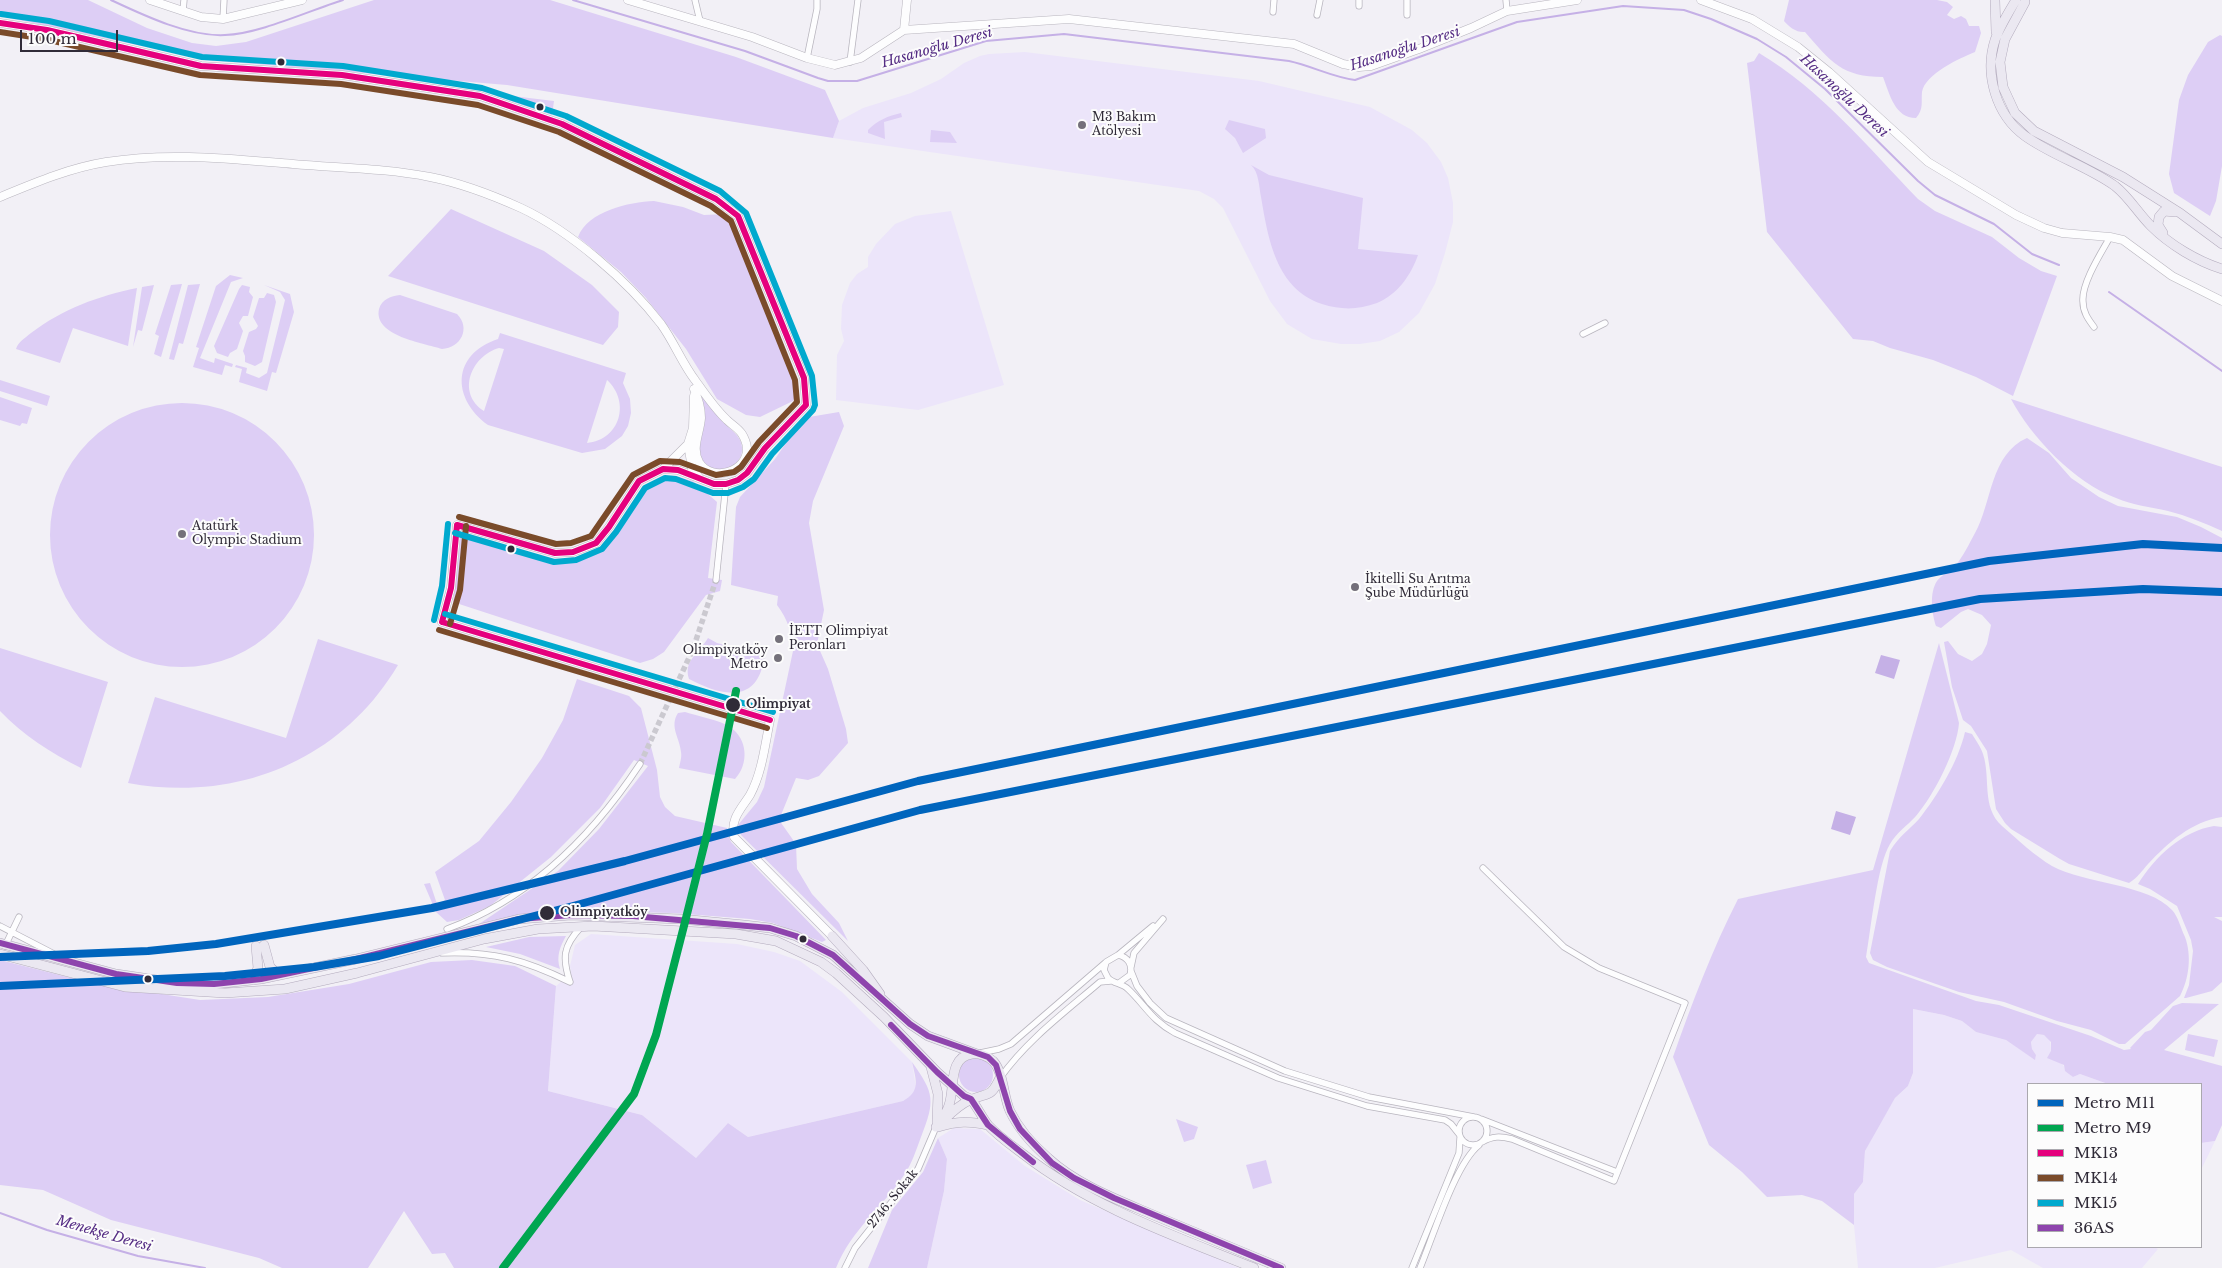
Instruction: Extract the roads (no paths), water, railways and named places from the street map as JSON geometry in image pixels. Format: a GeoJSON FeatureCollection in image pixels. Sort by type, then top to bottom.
{"type":"FeatureCollection","features":[{"type":"Feature","properties":{"kind":"main road"},"geometry":{"type":"LineString","coordinates":[[1995,0],[1997,12],[1991,65],[1993,85],[1998,101],[2012,124],[2026,137],[2115,186],[2150,225],[2197,259],[2222,269]]}},
{"type":"Feature","properties":{"kind":"main road"},"geometry":{"type":"LineString","coordinates":[[1995,40],[2020,1]]}},
{"type":"Feature","properties":{"kind":"main road"},"geometry":{"type":"LineString","coordinates":[[2020,1],[2004,39],[2000,62],[2003,87],[2015,113],[2034,131],[2123,177],[2180,213],[2222,244]]}},
{"type":"Feature","properties":{"kind":"main road"},"geometry":{"type":"LineString","coordinates":[[2180,213],[2164,211],[2158,221],[2162,232],[2180,248]]}},
{"type":"Feature","properties":{"kind":"main road"},"geometry":{"type":"LineString","coordinates":[[3,943],[116,974],[177,983],[214,984],[279,976],[519,919],[571,914],[681,919],[761,927],[796,936],[833,955],[887,1005],[928,1036],[993,1061],[1010,1110],[1020,1129],[1033,1145],[1060,1168],[1114,1198],[1281,1268]]}},
{"type":"Feature","properties":{"kind":"main road"},"geometry":{"type":"LineString","coordinates":[[1,954],[125,987],[224,993],[285,989],[357,973],[484,939],[538,929],[582,926],[736,934],[776,941],[821,962],[853,988],[930,1065],[964,1096],[971,1099],[988,1125],[1033,1162],[1078,1191],[1153,1227],[1254,1268]]}},
{"type":"Feature","properties":{"kind":"main road"},"geometry":{"type":"LineString","coordinates":[[824,950],[829,948],[832,943],[832,936]]}},
{"type":"Feature","properties":{"kind":"main road"},"geometry":{"type":"LineString","coordinates":[[832,936],[853,988]]}},
{"type":"Feature","properties":{"kind":"main road"},"geometry":{"type":"LineString","coordinates":[[832,936],[863,970],[887,1005]]}},
{"type":"Feature","properties":{"kind":"main road"},"geometry":{"type":"LineString","coordinates":[[253,980],[258,968],[260,946],[270,967],[279,976]]}},
{"type":"Feature","properties":{"kind":"main road"},"geometry":{"type":"LineString","coordinates":[[936,1128],[948,1110],[953,1085],[952,1076],[959,1061],[964,1056],[977,1054]]}},
{"type":"Feature","properties":{"kind":"main road"},"geometry":{"type":"LineString","coordinates":[[930,1065],[939,1104],[936,1128]]}},
{"type":"Feature","properties":{"kind":"main road"},"geometry":{"type":"LineString","coordinates":[[936,1128],[951,1113],[971,1099],[986,1096],[992,1092],[1000,1078]]}},
{"type":"Feature","properties":{"kind":"main road"},"geometry":{"type":"LineString","coordinates":[[936,1128],[955,1122],[969,1121],[988,1125]]}},
{"type":"Feature","properties":{"kind":"street"},"geometry":{"type":"LineString","coordinates":[[150,0],[201,17],[223,19],[287,2],[302,0]]}},
{"type":"Feature","properties":{"kind":"street"},"geometry":{"type":"LineString","coordinates":[[183,11],[184,0]]}},
{"type":"Feature","properties":{"kind":"street"},"geometry":{"type":"LineString","coordinates":[[223,19],[224,0]]}},
{"type":"Feature","properties":{"kind":"street"},"geometry":{"type":"LineString","coordinates":[[628,0],[752,37],[807,58],[835,65],[861,58],[904,30],[1068,19],[1294,44],[1343,64],[1359,67],[1370,66],[1420,49],[1472,28],[1507,11],[1577,0]]}},
{"type":"Feature","properties":{"kind":"street"},"geometry":{"type":"LineString","coordinates":[[695,0],[700,21]]}},
{"type":"Feature","properties":{"kind":"street"},"geometry":{"type":"LineString","coordinates":[[807,58],[817,9],[817,0]]}},
{"type":"Feature","properties":{"kind":"street"},"geometry":{"type":"LineString","coordinates":[[850,62],[858,0]]}},
{"type":"Feature","properties":{"kind":"street"},"geometry":{"type":"LineString","coordinates":[[904,30],[908,0]]}},
{"type":"Feature","properties":{"kind":"street"},"geometry":{"type":"LineString","coordinates":[[1274,0],[1274,12]]}},
{"type":"Feature","properties":{"kind":"street"},"geometry":{"type":"LineString","coordinates":[[1317,15],[1320,0]]}},
{"type":"Feature","properties":{"kind":"street"},"geometry":{"type":"LineString","coordinates":[[1407,0],[1407,15]]}},
{"type":"Feature","properties":{"kind":"street"},"geometry":{"type":"LineString","coordinates":[[1506,0],[1507,11]]}},
{"type":"Feature","properties":{"kind":"street"},"geometry":{"type":"LineString","coordinates":[[1701,0],[1752,19],[1798,47],[1829,72],[1928,162],[2016,215],[2062,234],[2110,237],[2123,240],[2172,276],[2222,301]]}},
{"type":"Feature","properties":{"kind":"street"},"geometry":{"type":"LineString","coordinates":[[0,23],[47,30],[201,66],[333,74],[480,96],[562,124],[716,199],[738,216],[804,378],[806,405],[761,454],[747,473],[738,480],[726,484],[714,484],[698,476],[663,468]]}},
{"type":"Feature","properties":{"kind":"street"},"geometry":{"type":"LineString","coordinates":[[0,197],[39,180],[94,164],[163,155],[393,172],[440,180],[489,194],[522,208],[586,251],[616,275],[662,324],[692,376],[726,420],[740,431],[748,447],[761,454]]}},
{"type":"Feature","properties":{"kind":"street"},"geometry":{"type":"LineString","coordinates":[[2094,327],[2086,315],[2082,301],[2086,286],[2110,237]]}},
{"type":"Feature","properties":{"kind":"street"},"geometry":{"type":"LineString","coordinates":[[1583,334],[1605,323]]}},
{"type":"Feature","properties":{"kind":"street"},"geometry":{"type":"LineString","coordinates":[[692,376],[694,389],[693,428],[688,444],[692,468],[698,476]]}},
{"type":"Feature","properties":{"kind":"street"},"geometry":{"type":"LineString","coordinates":[[694,389],[700,405],[701,421],[695,451],[703,468],[713,473],[723,474],[732,471],[744,458],[748,447]]}},
{"type":"Feature","properties":{"kind":"street"},"geometry":{"type":"LineString","coordinates":[[688,444],[663,468],[639,481],[609,527],[596,543],[573,552],[555,553],[457,525],[455,565],[442,622],[770,720],[758,778],[745,802],[737,812],[733,822],[734,836],[832,936]]}},
{"type":"Feature","properties":{"kind":"street"},"geometry":{"type":"LineString","coordinates":[[716,580],[726,484]]}},
{"type":"Feature","properties":{"kind":"street"},"geometry":{"type":"LineString","coordinates":[[447,929],[466,922],[497,906],[563,858],[618,798],[640,764]]}},
{"type":"Feature","properties":{"kind":"street"},"geometry":{"type":"LineString","coordinates":[[1420,1268],[1458,1175],[1468,1156],[1481,1143],[1491,1137],[1506,1138],[1614,1181],[1685,1003],[1599,968],[1564,947],[1483,868]]}},
{"type":"Feature","properties":{"kind":"street"},"geometry":{"type":"LineString","coordinates":[[1,954],[3,943],[12,932],[19,917]]}},
{"type":"Feature","properties":{"kind":"street"},"geometry":{"type":"LineString","coordinates":[[977,1054],[1011,1044],[1109,959],[1118,956],[1163,918],[1134,953],[1127,979],[1119,983]]}},
{"type":"Feature","properties":{"kind":"street"},"geometry":{"type":"LineString","coordinates":[[0,926],[64,959]]}},
{"type":"Feature","properties":{"kind":"street"},"geometry":{"type":"LineString","coordinates":[[425,954],[469,952],[500,956],[529,962],[570,982],[564,959],[571,938],[582,926]]}},
{"type":"Feature","properties":{"kind":"street"},"geometry":{"type":"LineString","coordinates":[[1118,956],[1126,959],[1137,986],[1166,1018],[1285,1072],[1369,1097],[1478,1118],[1617,1172]]}},
{"type":"Feature","properties":{"kind":"street"},"geometry":{"type":"LineString","coordinates":[[1106,962],[1104,970],[1111,981]]}},
{"type":"Feature","properties":{"kind":"street"},"geometry":{"type":"LineString","coordinates":[[1000,1078],[1014,1059],[1040,1034],[1100,982],[1111,981],[1119,983],[1128,989],[1161,1025],[1179,1035],[1278,1078],[1367,1106],[1445,1120],[1451,1124],[1459,1136],[1470,1146],[1481,1143],[1487,1130],[1478,1118]]}},
{"type":"Feature","properties":{"kind":"street"},"geometry":{"type":"LineString","coordinates":[[1412,1268],[1459,1153],[1459,1136],[1462,1121],[1478,1118]]}},
{"type":"Feature","properties":{"kind":"street","name":"2746. Sokak"},"geometry":{"type":"LineString","coordinates":[[845,1268],[860,1241],[918,1169],[936,1128]]}},
{"type":"Feature","properties":{"kind":"waterway","name":"Hasanoğlu Deresi"},"geometry":{"type":"LineString","coordinates":[[111,0],[166,24],[211,35],[238,34],[253,31],[343,0]]}},
{"type":"Feature","properties":{"kind":"waterway","name":"Hasanoğlu Deresi"},"geometry":{"type":"LineString","coordinates":[[573,0],[745,51],[828,81],[857,81],[986,41],[1064,34],[1289,61],[1355,80],[1517,22],[1623,6],[1684,10],[1711,19],[1757,39],[1786,57],[1825,89],[1918,181],[1935,195],[1994,224],[2032,254],[2059,265]]}},
{"type":"Feature","properties":{"kind":"waterway","name":"Hasanoğlu Deresi"},"geometry":{"type":"LineString","coordinates":[[2109,292],[2222,371]]}},
{"type":"Feature","properties":{"kind":"waterway","name":"Menekşe Deresi"},"geometry":{"type":"LineString","coordinates":[[0,1213],[47,1230],[138,1256],[205,1268]]}},
{"type":"Feature","properties":{"kind":"tunnel"},"geometry":{"type":"LineString","coordinates":[[640,764],[693,649],[716,580]]}},
{"type":"Feature","properties":{"kind":"metro line","name":"M11"},"geometry":{"type":"LineString","coordinates":[[0,957],[148,951],[216,944],[432,908],[625,861],[918,781],[1989,561],[2143,544],[2222,548]]}},
{"type":"Feature","properties":{"kind":"metro line","name":"M11"},"geometry":{"type":"LineString","coordinates":[[0,986],[225,976],[314,967],[379,956],[573,906],[920,810],[1980,599],[2143,589],[2222,592]]}},
{"type":"Feature","properties":{"kind":"metro line","name":"M9"},"geometry":{"type":"LineString","coordinates":[[503,1268],[634,1094],[656,1035],[686,918],[707,834],[736,691]]}},
{"type":"Feature","properties":{"kind":"place","name":"M3 Bakım Atölyesi"},"geometry":{"type":"Point","coordinates":[1082,125]}},
{"type":"Feature","properties":{"kind":"place","name":"Atatürk Olympic Stadium"},"geometry":{"type":"Point","coordinates":[182,534]}},
{"type":"Feature","properties":{"kind":"place","name":"İkitelli Su Arıtma Şube Müdürlüğü"},"geometry":{"type":"Point","coordinates":[1355,587]}},
{"type":"Feature","properties":{"kind":"place","name":"İETT Olimpiyat Peronları"},"geometry":{"type":"Point","coordinates":[779,639]}},
{"type":"Feature","properties":{"kind":"place","name":"Olimpiyatköy Metro"},"geometry":{"type":"Point","coordinates":[778,658]}},
{"type":"Feature","properties":{"kind":"place","name":"Olimpiyat"},"geometry":{"type":"Point","coordinates":[733,705]}},
{"type":"Feature","properties":{"kind":"place","name":"Olimpiyatköy"},"geometry":{"type":"Point","coordinates":[547,913]}}]}
